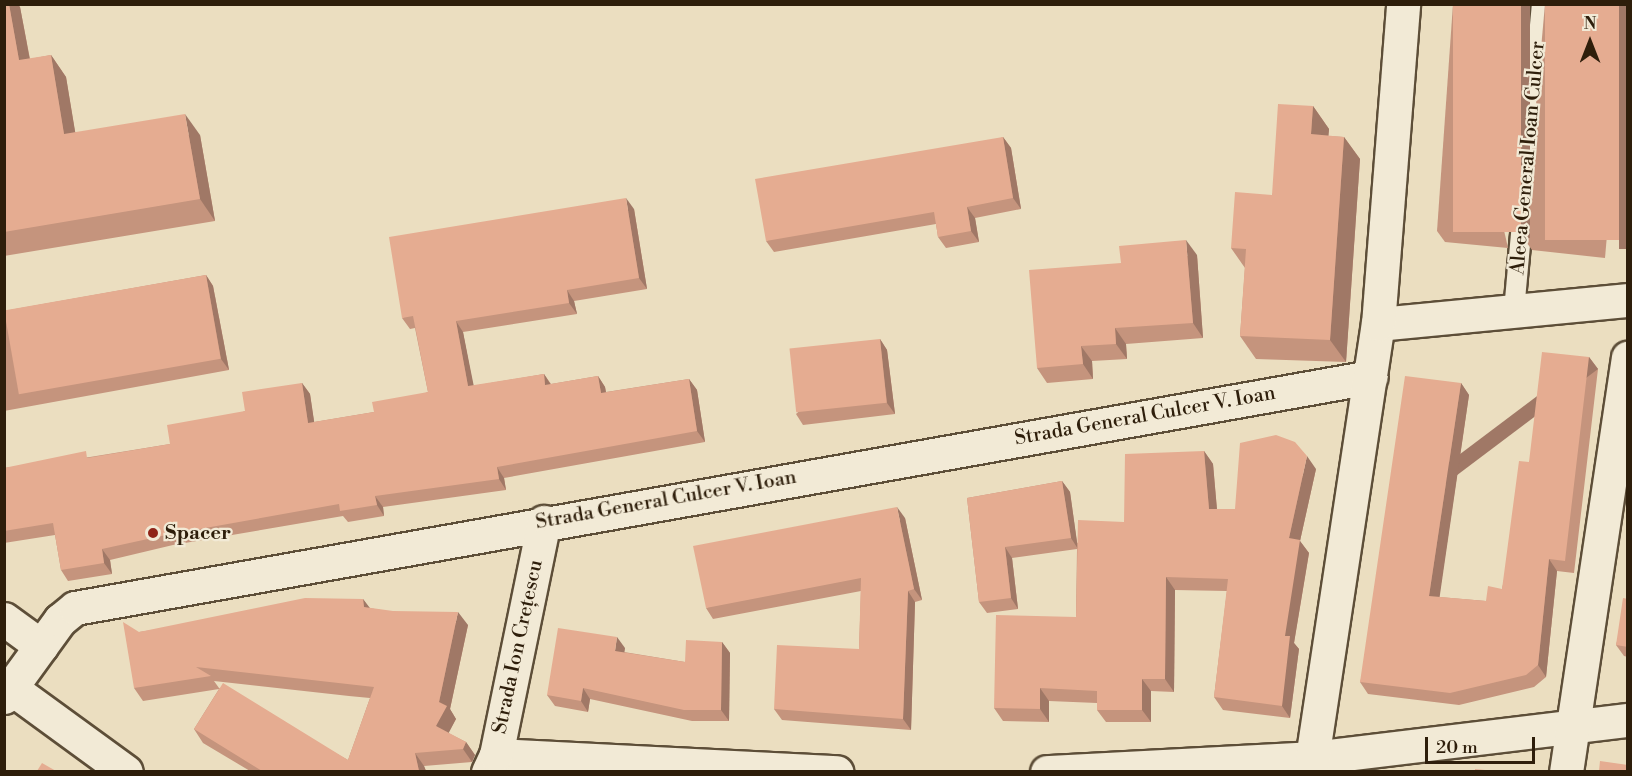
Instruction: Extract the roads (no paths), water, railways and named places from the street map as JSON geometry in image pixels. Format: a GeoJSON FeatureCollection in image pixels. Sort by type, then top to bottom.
{"type":"FeatureCollection","features":[{"type":"Feature","properties":{"kind":"street"},"geometry":{"type":"LineString","coordinates":[[1312,765],[1378,324],[1403,4]]}},
{"type":"Feature","properties":{"kind":"street"},"geometry":{"type":"LineString","coordinates":[[1378,324],[1628,300]]}},
{"type":"Feature","properties":{"kind":"street"},"geometry":{"type":"LineString","coordinates":[[1566,771],[1628,358]]}},
{"type":"Feature","properties":{"kind":"street","name":"Strada General Culcer V. Ioan"},"geometry":{"type":"LineString","coordinates":[[8,693],[41,646],[75,608],[544,522],[1371,377]]}},
{"type":"Feature","properties":{"kind":"street","name":"Strada Ion Crețescu"},"geometry":{"type":"LineString","coordinates":[[492,763],[544,522]]}},
{"type":"Feature","properties":{"kind":"street"},"geometry":{"type":"LineString","coordinates":[[4,619],[41,646]]}},
{"type":"Feature","properties":{"kind":"street"},"geometry":{"type":"LineString","coordinates":[[8,693],[126,771]]}},
{"type":"Feature","properties":{"kind":"street"},"geometry":{"type":"LineString","coordinates":[[1047,771],[1312,765],[1573,726],[1628,720]]}},
{"type":"Feature","properties":{"kind":"street"},"geometry":{"type":"LineString","coordinates":[[492,763],[837,771]]}},
{"type":"Feature","properties":{"kind":"lane","name":"Aleea General Ioan Culcer"},"geometry":{"type":"LineString","coordinates":[[1514,311],[1542,4]]}},
{"type":"Feature","properties":{"kind":"place","name":"Spacer"},"geometry":{"type":"Point","coordinates":[153,533]}}]}
